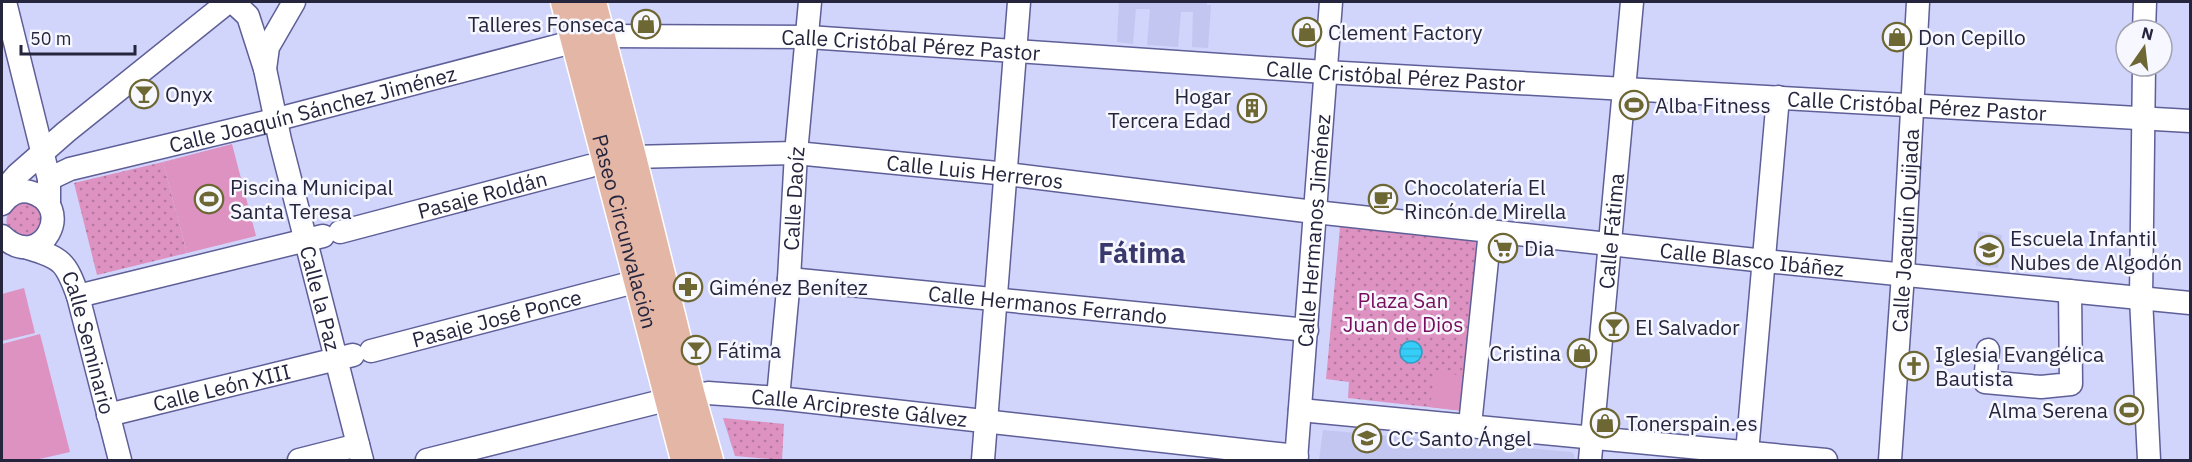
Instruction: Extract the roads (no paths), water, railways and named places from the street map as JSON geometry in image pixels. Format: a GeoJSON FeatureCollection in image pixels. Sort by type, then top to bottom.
{"type":"FeatureCollection","features":[{"type":"Feature","properties":{"kind":"main road","name":"Paseo Circunvalación"},"geometry":{"type":"LineString","coordinates":[[565,2],[588,39],[633,157],[680,398],[686,460]]}},
{"type":"Feature","properties":{"kind":"main road","name":"Paseo Circunvalación"},"geometry":{"type":"LineString","coordinates":[[592,2],[588,39],[680,398],[709,460]]}},
{"type":"Feature","properties":{"kind":"street"},"geometry":{"type":"LineString","coordinates":[[5,2],[49,178],[49,205],[53,222],[45,239],[28,248]]}},
{"type":"Feature","properties":{"kind":"street"},"geometry":{"type":"LineString","coordinates":[[2,192],[43,152],[228,2]]}},
{"type":"Feature","properties":{"kind":"street","name":"Calle la Paz"},"geometry":{"type":"LineString","coordinates":[[233,2],[248,16],[265,69],[274,120],[323,236],[353,355],[360,453]]}},
{"type":"Feature","properties":{"kind":"street"},"geometry":{"type":"LineString","coordinates":[[265,69],[268,47],[294,2]]}},
{"type":"Feature","properties":{"kind":"street","name":"Calle Daoíz"},"geometry":{"type":"LineString","coordinates":[[778,398],[810,2]]}},
{"type":"Feature","properties":{"kind":"street"},"geometry":{"type":"LineString","coordinates":[[983,460],[1019,2]]}},
{"type":"Feature","properties":{"kind":"street","name":"Calle Hermanos Jiménez"},"geometry":{"type":"LineString","coordinates":[[1296,458],[1331,2]]}},
{"type":"Feature","properties":{"kind":"street","name":"Calle Fátima"},"geometry":{"type":"LineString","coordinates":[[1591,449],[1632,2]]}},
{"type":"Feature","properties":{"kind":"street","name":"Calle Joaquín Quijada"},"geometry":{"type":"LineString","coordinates":[[1890,460],[1918,2]]}},
{"type":"Feature","properties":{"kind":"street"},"geometry":{"type":"LineString","coordinates":[[2144,18],[2145,2]]}},
{"type":"Feature","properties":{"kind":"street","name":"Calle Cristóbal Pérez Pastor"},"geometry":{"type":"LineString","coordinates":[[588,39],[808,37],[1325,72],[1624,87],[2190,121]]}},
{"type":"Feature","properties":{"kind":"street","name":"Calle Joaquín Sánchez Jiménez"},"geometry":{"type":"LineString","coordinates":[[49,178],[70,169],[274,120],[588,39]]}},
{"type":"Feature","properties":{"kind":"street"},"geometry":{"type":"LineString","coordinates":[[2144,78],[2141,298],[2149,460]]}},
{"type":"Feature","properties":{"kind":"street"},"geometry":{"type":"LineString","coordinates":[[1747,453],[1778,97]]}},
{"type":"Feature","properties":{"kind":"street","name":"Calle Luis Herreros"},"geometry":{"type":"LineString","coordinates":[[633,157],[796,153],[1007,174],[1314,212]]}},
{"type":"Feature","properties":{"kind":"street","name":"Pasaje Roldán"},"geometry":{"type":"LineString","coordinates":[[78,296],[323,236],[590,166]]}},
{"type":"Feature","properties":{"kind":"street"},"geometry":{"type":"LineString","coordinates":[[2,203],[17,175]]}},
{"type":"Feature","properties":{"kind":"street"},"geometry":{"type":"LineString","coordinates":[[2,203],[10,195],[26,190],[37,194],[49,205]]}},
{"type":"Feature","properties":{"kind":"street","name":"Calle Blasco Ibáñez"},"geometry":{"type":"LineString","coordinates":[[1314,212],[1765,261],[2190,303]]}},
{"type":"Feature","properties":{"kind":"street"},"geometry":{"type":"LineString","coordinates":[[1470,425],[1490,231]]}},
{"type":"Feature","properties":{"kind":"street","name":"Calle Seminario"},"geometry":{"type":"LineString","coordinates":[[2,236],[9,243],[18,247],[28,248],[60,260],[72,278],[120,460]]}},
{"type":"Feature","properties":{"kind":"street","name":"Calle Hermanos Ferrando"},"geometry":{"type":"LineString","coordinates":[[789,279],[1307,330]]}},
{"type":"Feature","properties":{"kind":"street","name":"Pasaje José Ponce"},"geometry":{"type":"LineString","coordinates":[[353,355],[622,285]]}},
{"type":"Feature","properties":{"kind":"street"},"geometry":{"type":"LineString","coordinates":[[1988,350],[1985,382],[2041,387],[2071,384],[2070,291]]}},
{"type":"Feature","properties":{"kind":"street","name":"Calle León XIII"},"geometry":{"type":"LineString","coordinates":[[108,415],[353,355]]}},
{"type":"Feature","properties":{"kind":"street","name":"Calle Arcipreste Gálvez"},"geometry":{"type":"LineString","coordinates":[[427,460],[708,393],[778,398],[1296,458]]}},
{"type":"Feature","properties":{"kind":"street"},"geometry":{"type":"LineString","coordinates":[[1300,410],[1470,425],[1591,449],[1747,453],[1826,460]]}},
{"type":"Feature","properties":{"kind":"street"},"geometry":{"type":"LineString","coordinates":[[299,460],[360,453]]}},
{"type":"Feature","properties":{"kind":"water"},"geometry":{"type":"Polygon","coordinates":[[[1411,341],[1419,344],[1422,352],[1419,360],[1411,363],[1403,360],[1400,352],[1403,344],[1411,341]]]}},
{"type":"Feature","properties":{"kind":"place","name":"Talleres Fonseca"},"geometry":{"type":"Point","coordinates":[646,24]}},
{"type":"Feature","properties":{"kind":"place","name":"Clement Factory"},"geometry":{"type":"Point","coordinates":[1307,32]}},
{"type":"Feature","properties":{"kind":"place","name":"Don Cepillo"},"geometry":{"type":"Point","coordinates":[1897,37]}},
{"type":"Feature","properties":{"kind":"place","name":"Onyx"},"geometry":{"type":"Point","coordinates":[144,94]}},
{"type":"Feature","properties":{"kind":"place","name":"Alba Fitness"},"geometry":{"type":"Point","coordinates":[1634,105]}},
{"type":"Feature","properties":{"kind":"place","name":"Hogar Tercera Edad"},"geometry":{"type":"Point","coordinates":[1252,108]}},
{"type":"Feature","properties":{"kind":"place","name":"Piscina Municipal Santa Teresa"},"geometry":{"type":"Point","coordinates":[209,199]}},
{"type":"Feature","properties":{"kind":"place","name":"Chocolatería El Rincón de Mirella"},"geometry":{"type":"Point","coordinates":[1383,199]}},
{"type":"Feature","properties":{"kind":"place","name":"Dia"},"geometry":{"type":"Point","coordinates":[1503,248]}},
{"type":"Feature","properties":{"kind":"place","name":"Escuela Infantil Nubes de Algodón"},"geometry":{"type":"Point","coordinates":[1989,250]}},
{"type":"Feature","properties":{"kind":"place","name":"Giménez Benítez"},"geometry":{"type":"Point","coordinates":[688,287]}},
{"type":"Feature","properties":{"kind":"place","name":"El Salvador"},"geometry":{"type":"Point","coordinates":[1614,327]}},
{"type":"Feature","properties":{"kind":"place","name":"Fátima"},"geometry":{"type":"Point","coordinates":[696,350]}},
{"type":"Feature","properties":{"kind":"place","name":"Cristina"},"geometry":{"type":"Point","coordinates":[1582,353]}},
{"type":"Feature","properties":{"kind":"place","name":"Iglesia Evangélica Bautista"},"geometry":{"type":"Point","coordinates":[1914,366]}},
{"type":"Feature","properties":{"kind":"place","name":"Alma Serena"},"geometry":{"type":"Point","coordinates":[2129,410]}},
{"type":"Feature","properties":{"kind":"place","name":"Tonerspain.es"},"geometry":{"type":"Point","coordinates":[1605,423]}},
{"type":"Feature","properties":{"kind":"place","name":"CC Santo Ángel"},"geometry":{"type":"Point","coordinates":[1367,438]}},
{"type":"Feature","properties":{"kind":"district","name":"Fátima"},"geometry":{"type":"Point","coordinates":[1142,252]}},
{"type":"Feature","properties":{"kind":"park label","name":"Plaza San Juan de Dios"},"geometry":{"type":"Point","coordinates":[1403,312]}}]}
